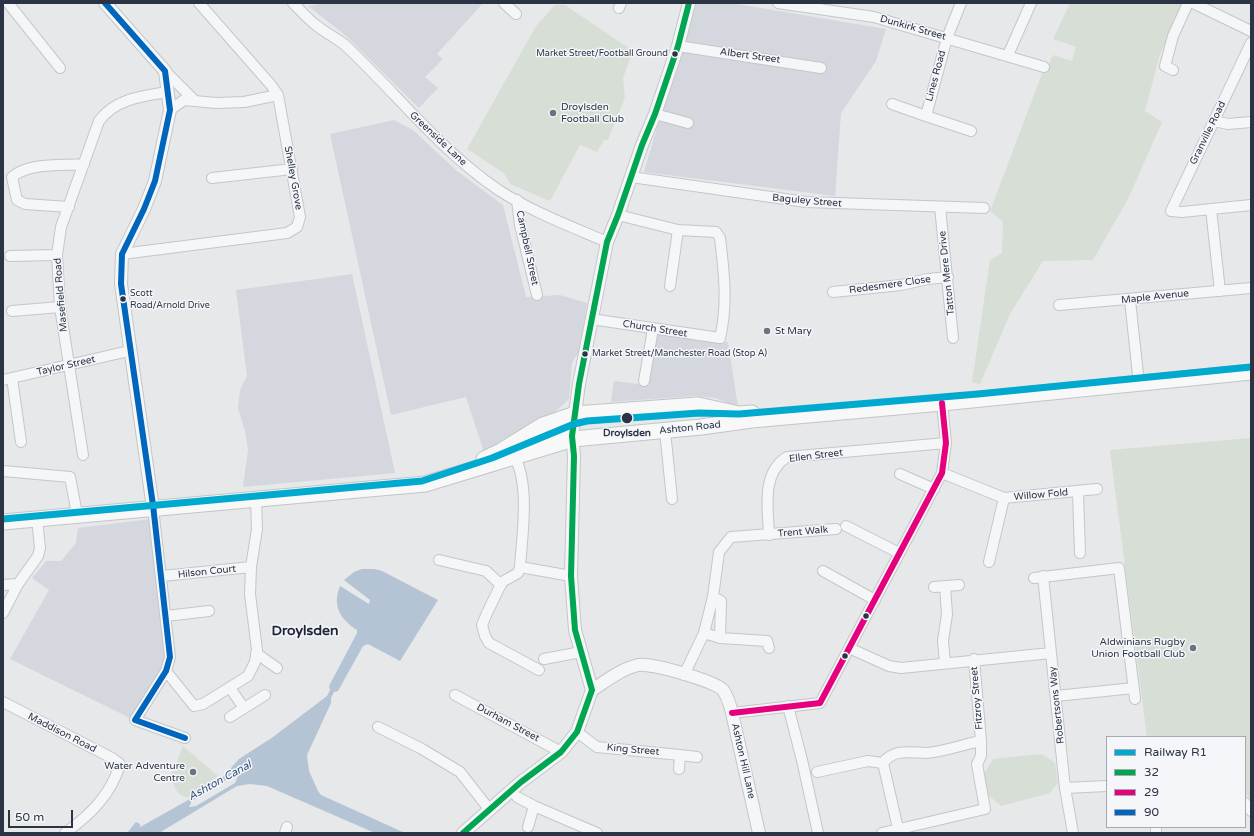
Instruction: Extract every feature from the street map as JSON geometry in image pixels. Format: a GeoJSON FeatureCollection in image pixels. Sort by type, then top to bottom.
{"type":"FeatureCollection","features":[{"type":"Feature","properties":{"kind":"main road"},"geometry":{"type":"LineString","coordinates":[[942,403],[1251,372]]}},
{"type":"Feature","properties":{"kind":"main road","name":"Ashton Road"},"geometry":{"type":"LineString","coordinates":[[436,482],[501,451],[543,426],[575,414],[698,405],[739,414],[900,399],[942,403]]}},
{"type":"Feature","properties":{"kind":"main road","name":"Ashton Road"},"geometry":{"type":"LineString","coordinates":[[436,482],[572,439],[665,431],[752,420],[942,403]]}},
{"type":"Feature","properties":{"kind":"main road"},"geometry":{"type":"LineString","coordinates":[[3,522],[76,514],[397,488],[436,482]]}},
{"type":"Feature","properties":{"kind":"street"},"geometry":{"type":"LineString","coordinates":[[8,3],[60,68]]}},
{"type":"Feature","properties":{"kind":"street"},"geometry":{"type":"LineString","coordinates":[[105,3],[165,71],[195,101]]}},
{"type":"Feature","properties":{"kind":"street","name":"Shelley Grove"},"geometry":{"type":"LineString","coordinates":[[122,254],[287,233],[297,227],[300,217],[278,95],[271,85],[199,3]]}},
{"type":"Feature","properties":{"kind":"street","name":"Greenside Lane"},"geometry":{"type":"LineString","coordinates":[[293,3],[317,26],[344,45],[464,164],[498,189],[517,200],[550,217],[606,242]]}},
{"type":"Feature","properties":{"kind":"street"},"geometry":{"type":"LineString","coordinates":[[504,3],[516,14]]}},
{"type":"Feature","properties":{"kind":"street"},"geometry":{"type":"LineString","coordinates":[[463,833],[489,809],[561,752],[577,732],[592,690],[575,630],[571,576],[574,456],[572,439],[579,384],[606,242],[618,215],[655,114],[678,46],[688,3]]}},
{"type":"Feature","properties":{"kind":"street","name":"Dunkirk Street"},"geometry":{"type":"LineString","coordinates":[[778,3],[842,8],[1044,67]]}},
{"type":"Feature","properties":{"kind":"street","name":"Lines Road"},"geometry":{"type":"LineString","coordinates":[[961,3],[947,38],[926,116],[970,131]]}},
{"type":"Feature","properties":{"kind":"street"},"geometry":{"type":"LineString","coordinates":[[1008,56],[1031,3]]}},
{"type":"Feature","properties":{"kind":"street"},"geometry":{"type":"LineString","coordinates":[[1173,70],[1165,66],[1173,36],[1188,3]]}},
{"type":"Feature","properties":{"kind":"street"},"geometry":{"type":"LineString","coordinates":[[1193,3],[1251,31]]}},
{"type":"Feature","properties":{"kind":"street","name":"Granville Road"},"geometry":{"type":"LineString","coordinates":[[1211,209],[1182,212],[1170,211],[1251,43]]}},
{"type":"Feature","properties":{"kind":"street","name":"Albert Street"},"geometry":{"type":"LineString","coordinates":[[678,46],[821,68]]}},
{"type":"Feature","properties":{"kind":"street"},"geometry":{"type":"LineString","coordinates":[[165,71],[170,110],[155,181],[144,209],[122,254],[121,284],[162,576],[170,657],[166,671],[135,720],[185,738]]}},
{"type":"Feature","properties":{"kind":"street","name":"Masefield Road"},"geometry":{"type":"LineString","coordinates":[[83,455],[60,307],[57,255],[61,227],[99,121],[105,112],[114,105],[139,96],[167,92]]}},
{"type":"Feature","properties":{"kind":"street"},"geometry":{"type":"LineString","coordinates":[[170,110],[184,100],[216,103],[244,102],[278,95]]}},
{"type":"Feature","properties":{"kind":"street"},"geometry":{"type":"LineString","coordinates":[[892,104],[926,116]]}},
{"type":"Feature","properties":{"kind":"street"},"geometry":{"type":"LineString","coordinates":[[655,114],[688,124]]}},
{"type":"Feature","properties":{"kind":"street"},"geometry":{"type":"LineString","coordinates":[[1214,121],[1228,124],[1251,122]]}},
{"type":"Feature","properties":{"kind":"street"},"geometry":{"type":"LineString","coordinates":[[69,207],[25,204],[17,200],[12,177],[19,172],[32,168],[84,164]]}},
{"type":"Feature","properties":{"kind":"street"},"geometry":{"type":"LineString","coordinates":[[212,178],[292,169]]}},
{"type":"Feature","properties":{"kind":"street","name":"Baguley Street"},"geometry":{"type":"LineString","coordinates":[[631,177],[806,202],[984,208]]}},
{"type":"Feature","properties":{"kind":"street","name":"Campbell Street"},"geometry":{"type":"LineString","coordinates":[[517,200],[520,225],[537,295]]}},
{"type":"Feature","properties":{"kind":"street"},"geometry":{"type":"LineString","coordinates":[[1220,291],[1211,209],[1251,205]]}},
{"type":"Feature","properties":{"kind":"street","name":"Tatton Mere Drive"},"geometry":{"type":"LineString","coordinates":[[940,207],[954,338]]}},
{"type":"Feature","properties":{"kind":"street"},"geometry":{"type":"LineString","coordinates":[[618,215],[678,230],[670,286]]}},
{"type":"Feature","properties":{"kind":"street","name":"Church Street"},"geometry":{"type":"LineString","coordinates":[[591,319],[720,338],[724,318],[726,291],[720,238],[716,232],[678,230]]}},
{"type":"Feature","properties":{"kind":"street"},"geometry":{"type":"LineString","coordinates":[[10,256],[57,255]]}},
{"type":"Feature","properties":{"kind":"street","name":"Redesmere Close"},"geometry":{"type":"LineString","coordinates":[[833,292],[901,285],[928,279],[948,278]]}},
{"type":"Feature","properties":{"kind":"street","name":"Maple Avenue"},"geometry":{"type":"LineString","coordinates":[[1059,305],[1130,300],[1251,288]]}},
{"type":"Feature","properties":{"kind":"street"},"geometry":{"type":"LineString","coordinates":[[1130,300],[1138,384]]}},
{"type":"Feature","properties":{"kind":"street"},"geometry":{"type":"LineString","coordinates":[[12,311],[60,307]]}},
{"type":"Feature","properties":{"kind":"street"},"geometry":{"type":"LineString","coordinates":[[644,381],[653,329]]}},
{"type":"Feature","properties":{"kind":"street","name":"Taylor Street"},"geometry":{"type":"LineString","coordinates":[[8,379],[130,351]]}},
{"type":"Feature","properties":{"kind":"street"},"geometry":{"type":"LineString","coordinates":[[8,379],[21,442]]}},
{"type":"Feature","properties":{"kind":"street"},"geometry":{"type":"LineString","coordinates":[[732,713],[820,703],[942,473],[946,443],[942,403]]}},
{"type":"Feature","properties":{"kind":"street"},"geometry":{"type":"LineString","coordinates":[[665,431],[672,499]]}},
{"type":"Feature","properties":{"kind":"street"},"geometry":{"type":"LineString","coordinates":[[480,461],[507,454],[553,434],[564,433],[569,435],[572,439]]}},
{"type":"Feature","properties":{"kind":"street","name":"Ellen Street"},"geometry":{"type":"LineString","coordinates":[[769,535],[768,488],[776,467],[787,457],[946,443]]}},
{"type":"Feature","properties":{"kind":"street"},"geometry":{"type":"LineString","coordinates":[[515,458],[518,464],[525,500],[520,567],[518,573],[502,582],[482,625],[489,643],[539,670]]}},
{"type":"Feature","properties":{"kind":"street"},"geometry":{"type":"LineString","coordinates":[[3,471],[70,477],[76,514]]}},
{"type":"Feature","properties":{"kind":"street","name":"Willow Fold"},"geometry":{"type":"LineString","coordinates":[[942,473],[1004,498],[1097,489]]}},
{"type":"Feature","properties":{"kind":"street"},"geometry":{"type":"LineString","coordinates":[[900,474],[934,489]]}},
{"type":"Feature","properties":{"kind":"street","name":"Willow Fold"},"geometry":{"type":"LineString","coordinates":[[1078,492],[1080,553]]}},
{"type":"Feature","properties":{"kind":"street","name":"Willow Fold"},"geometry":{"type":"LineString","coordinates":[[989,562],[1004,498]]}},
{"type":"Feature","properties":{"kind":"street"},"geometry":{"type":"LineString","coordinates":[[166,671],[194,706],[203,704],[248,676],[255,662],[256,653],[250,594],[251,567],[257,529],[256,499]]}},
{"type":"Feature","properties":{"kind":"street"},"geometry":{"type":"LineString","coordinates":[[3,612],[18,584],[38,556],[40,548],[37,519]]}},
{"type":"Feature","properties":{"kind":"street","name":"Trent Walk"},"geometry":{"type":"LineString","coordinates":[[769,535],[841,527],[899,553]]}},
{"type":"Feature","properties":{"kind":"street"},"geometry":{"type":"LineString","coordinates":[[684,675],[704,633],[713,597],[719,552],[730,537],[769,535]]}},
{"type":"Feature","properties":{"kind":"street"},"geometry":{"type":"LineString","coordinates":[[439,560],[486,571],[501,585]]}},
{"type":"Feature","properties":{"kind":"street","name":"Hilson Court"},"geometry":{"type":"LineString","coordinates":[[162,576],[251,567]]}},
{"type":"Feature","properties":{"kind":"street"},"geometry":{"type":"LineString","coordinates":[[520,567],[571,576]]}},
{"type":"Feature","properties":{"kind":"street","name":"Robertsons Way"},"geometry":{"type":"LineString","coordinates":[[1073,833],[1065,788],[1051,653],[1039,577],[1119,568],[1134,688]]}},
{"type":"Feature","properties":{"kind":"street"},"geometry":{"type":"LineString","coordinates":[[822,571],[875,600]]}},
{"type":"Feature","properties":{"kind":"street"},"geometry":{"type":"LineString","coordinates":[[3,585],[18,584]]}},
{"type":"Feature","properties":{"kind":"street"},"geometry":{"type":"LineString","coordinates":[[934,588],[959,585]]}},
{"type":"Feature","properties":{"kind":"street"},"geometry":{"type":"LineString","coordinates":[[945,586],[947,614],[943,641],[945,663]]}},
{"type":"Feature","properties":{"kind":"street"},"geometry":{"type":"LineString","coordinates":[[713,597],[721,601],[720,638]]}},
{"type":"Feature","properties":{"kind":"street"},"geometry":{"type":"LineString","coordinates":[[166,616],[209,611]]}},
{"type":"Feature","properties":{"kind":"street"},"geometry":{"type":"LineString","coordinates":[[704,633],[720,638],[767,641],[769,648]]}},
{"type":"Feature","properties":{"kind":"street"},"geometry":{"type":"LineString","coordinates":[[849,648],[889,666],[900,668],[974,659],[1051,653]]}},
{"type":"Feature","properties":{"kind":"street"},"geometry":{"type":"LineString","coordinates":[[544,659],[581,652]]}},
{"type":"Feature","properties":{"kind":"street"},"geometry":{"type":"LineString","coordinates":[[256,653],[277,668]]}},
{"type":"Feature","properties":{"kind":"street","name":"Fitzroy Street"},"geometry":{"type":"LineString","coordinates":[[883,762],[890,755],[911,751],[926,753],[981,741],[974,659]]}},
{"type":"Feature","properties":{"kind":"street","name":"Ashton Hill Lane"},"geometry":{"type":"LineString","coordinates":[[592,690],[626,668],[639,664],[651,664],[711,683],[722,689],[728,698],[732,713],[759,833]]}},
{"type":"Feature","properties":{"kind":"street"},"geometry":{"type":"LineString","coordinates":[[230,688],[244,708]]}},
{"type":"Feature","properties":{"kind":"street"},"geometry":{"type":"LineString","coordinates":[[1056,696],[1134,688],[1135,699]]}},
{"type":"Feature","properties":{"kind":"street"},"geometry":{"type":"LineString","coordinates":[[230,717],[265,695]]}},
{"type":"Feature","properties":{"kind":"street","name":"Durham Street"},"geometry":{"type":"LineString","coordinates":[[455,695],[561,752]]}},
{"type":"Feature","properties":{"kind":"street","name":"Maddison Road"},"geometry":{"type":"LineString","coordinates":[[3,702],[112,758],[120,764],[116,778],[105,796],[88,815],[64,833]]}},
{"type":"Feature","properties":{"kind":"street"},"geometry":{"type":"LineString","coordinates":[[788,706],[802,760],[818,833]]}},
{"type":"Feature","properties":{"kind":"street"},"geometry":{"type":"LineString","coordinates":[[378,727],[428,752],[460,772],[489,809]]}},
{"type":"Feature","properties":{"kind":"street","name":"King Street"},"geometry":{"type":"LineString","coordinates":[[577,732],[597,747],[697,757]]}},
{"type":"Feature","properties":{"kind":"street"},"geometry":{"type":"LineString","coordinates":[[882,833],[898,831],[985,809],[977,764],[981,756],[981,741]]}},
{"type":"Feature","properties":{"kind":"street"},"geometry":{"type":"LineString","coordinates":[[680,755],[680,769]]}},
{"type":"Feature","properties":{"kind":"street"},"geometry":{"type":"LineString","coordinates":[[817,772],[868,761],[883,762],[898,831]]}},
{"type":"Feature","properties":{"kind":"street"},"geometry":{"type":"LineString","coordinates":[[1065,788],[1106,786]]}},
{"type":"Feature","properties":{"kind":"street"},"geometry":{"type":"LineString","coordinates":[[517,797],[596,833]]}},
{"type":"Feature","properties":{"kind":"street"},"geometry":{"type":"LineString","coordinates":[[528,828],[534,806]]}},
{"type":"Feature","properties":{"kind":"shaded area"},"geometry":{"type":"Polygon","coordinates":[[[317,3],[483,3],[437,54],[443,59],[425,77],[438,88],[419,108],[345,35],[308,6],[316,5],[317,3]]]}},
{"type":"Feature","properties":{"kind":"shaded area"},"geometry":{"type":"Polygon","coordinates":[[[694,3],[731,3],[886,29],[876,61],[841,113],[835,196],[644,172],[694,3]]]}},
{"type":"Feature","properties":{"kind":"shaded area"},"geometry":{"type":"Polygon","coordinates":[[[1070,3],[1184,3],[1160,54],[1145,111],[1162,122],[1128,199],[1093,260],[1043,261],[1010,314],[980,384],[972,382],[990,260],[1002,253],[1003,222],[990,211],[1042,74],[1046,71],[1053,55],[1072,61],[1076,47],[1053,39],[1070,3]]]}},
{"type":"Feature","properties":{"kind":"shaded area","name":"Droylsden Football Club"},"geometry":{"type":"Polygon","coordinates":[[[555,5],[565,5],[633,51],[623,78],[625,97],[608,140],[604,140],[597,152],[580,145],[550,201],[510,184],[504,173],[467,149],[536,26],[555,5]]]}},
{"type":"Feature","properties":{"kind":"shaded area"},"geometry":{"type":"Polygon","coordinates":[[[394,120],[413,130],[457,171],[503,205],[526,297],[560,295],[587,303],[580,351],[572,362],[569,399],[552,415],[484,452],[466,397],[391,415],[330,134],[394,120]]]}},
{"type":"Feature","properties":{"kind":"shaded area"},"geometry":{"type":"Polygon","coordinates":[[[352,274],[395,473],[243,487],[248,450],[245,431],[238,408],[240,390],[247,376],[236,290],[352,274]]]}},
{"type":"Feature","properties":{"kind":"shaded area"},"geometry":{"type":"Polygon","coordinates":[[[657,331],[728,342],[738,407],[715,398],[695,396],[611,402],[614,381],[648,385],[657,331]]]}},
{"type":"Feature","properties":{"kind":"shaded area","name":"Aldwinians Rugby Union Football Club"},"geometry":{"type":"Polygon","coordinates":[[[1251,438],[1251,800],[1246,794],[1246,736],[1147,736],[1110,450],[1251,438]]]}},
{"type":"Feature","properties":{"kind":"shaded area"},"geometry":{"type":"Polygon","coordinates":[[[151,519],[166,655],[160,671],[130,718],[10,659],[49,590],[32,578],[46,561],[61,561],[76,543],[78,528],[151,519]]]}},
{"type":"Feature","properties":{"kind":"shaded area","name":"Water Adventure Centre"},"geometry":{"type":"Polygon","coordinates":[[[183,746],[218,776],[187,798],[178,793],[169,776],[174,770],[183,746]]]}},
{"type":"Feature","properties":{"kind":"shaded area"},"geometry":{"type":"Polygon","coordinates":[[[1042,754],[1055,763],[1058,783],[1050,793],[1001,806],[987,794],[983,776],[993,759],[1042,754]]]}},
{"type":"Feature","properties":{"kind":"water","name":"Ashton Canal"},"geometry":{"type":"Polygon","coordinates":[[[362,569],[382,571],[438,600],[400,661],[368,644],[363,646],[338,691],[334,692],[331,698],[331,703],[307,755],[309,771],[321,795],[405,833],[375,833],[267,786],[250,784],[237,786],[159,833],[127,833],[136,822],[140,824],[140,827],[142,826],[190,799],[223,777],[239,759],[273,737],[327,696],[330,690],[329,686],[357,633],[357,630],[342,617],[337,606],[340,586],[369,604],[370,600],[344,580],[354,572],[362,569]],[[232,776],[192,801],[189,807],[196,806],[235,783],[238,776],[232,776]]]}},
{"type":"Feature","properties":{"kind":"rail line","name":"R1"},"geometry":{"type":"LineString","coordinates":[[3,519],[422,481],[492,458],[574,424],[587,421],[699,413],[739,414],[978,394],[1251,367]]}},
{"type":"Feature","properties":{"kind":"transit line","name":"90"},"geometry":{"type":"LineString","coordinates":[[105,3],[165,71],[170,110],[155,181],[144,209],[122,254],[121,284],[153,505],[170,657],[166,671],[135,720],[185,738]]}},
{"type":"Feature","properties":{"kind":"transit line","name":"32"},"geometry":{"type":"LineString","coordinates":[[463,833],[521,782],[561,752],[577,732],[592,690],[575,630],[571,576],[574,456],[572,436],[579,384],[607,242],[642,145],[655,114],[678,46],[689,3]]}},
{"type":"Feature","properties":{"kind":"transit line","name":"29"},"geometry":{"type":"LineString","coordinates":[[732,713],[820,703],[942,473],[946,443],[942,403]]}},
{"type":"Feature","properties":{"kind":"place","name":"Market Street/Football Ground"},"geometry":{"type":"Point","coordinates":[675,54]}},
{"type":"Feature","properties":{"kind":"place","name":"Droylsden Football Club"},"geometry":{"type":"Point","coordinates":[553,113]}},
{"type":"Feature","properties":{"kind":"place","name":"Scott Road/Arnold Drive"},"geometry":{"type":"Point","coordinates":[123,299]}},
{"type":"Feature","properties":{"kind":"place","name":"St Mary"},"geometry":{"type":"Point","coordinates":[767,331]}},
{"type":"Feature","properties":{"kind":"place","name":"Market Street/Manchester Road (Stop A)"},"geometry":{"type":"Point","coordinates":[585,354]}},
{"type":"Feature","properties":{"kind":"place","name":"Droylsden"},"geometry":{"type":"Point","coordinates":[627,418]}},
{"type":"Feature","properties":{"kind":"place","name":"Aldwinians Rugby Union Football Club"},"geometry":{"type":"Point","coordinates":[1193,648]}},
{"type":"Feature","properties":{"kind":"place","name":"Water Adventure Centre"},"geometry":{"type":"Point","coordinates":[193,772]}},
{"type":"Feature","properties":{"kind":"district","name":"Droylsden"},"geometry":{"type":"Point","coordinates":[305,631]}}]}
